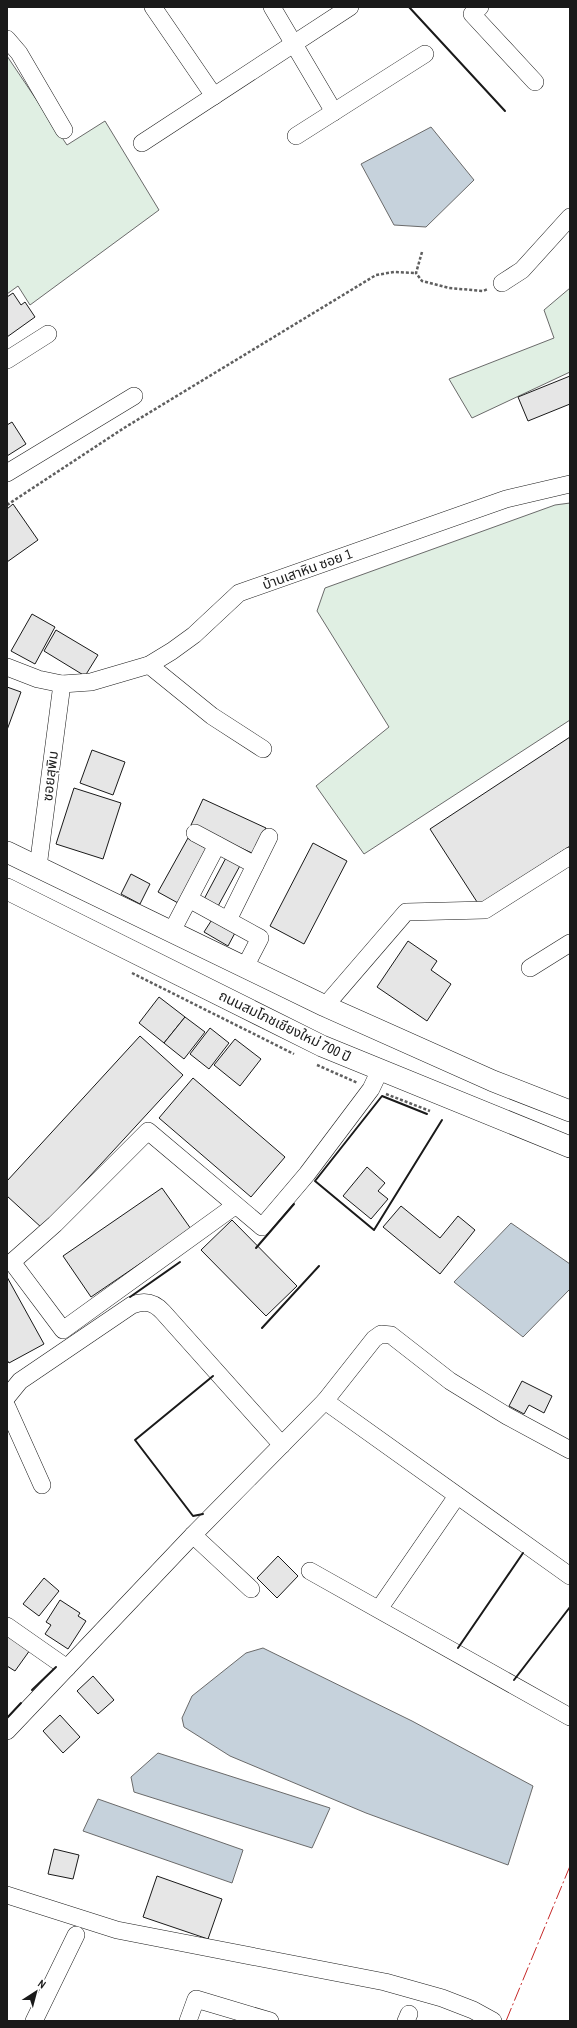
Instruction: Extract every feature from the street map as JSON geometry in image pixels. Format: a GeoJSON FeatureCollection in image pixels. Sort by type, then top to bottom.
{"type":"FeatureCollection","features":[{"type":"Feature","properties":{"kind":"main road"},"geometry":{"type":"LineString","coordinates":[[7,852],[325,1006],[493,1081],[570,1111]]}},
{"type":"Feature","properties":{"kind":"main road","name":"ถนนสมโภชเชียงใหม่ 700 ปี"},"geometry":{"type":"LineString","coordinates":[[7,889],[322,1046],[570,1147]]}},
{"type":"Feature","properties":{"kind":"street"},"geometry":{"type":"LineString","coordinates":[[153,7],[214,96]]}},
{"type":"Feature","properties":{"kind":"street"},"geometry":{"type":"LineString","coordinates":[[272,7],[334,112]]}},
{"type":"Feature","properties":{"kind":"street"},"geometry":{"type":"LineString","coordinates":[[142,142],[350,7]]}},
{"type":"Feature","properties":{"kind":"street"},"geometry":{"type":"LineString","coordinates":[[480,7],[472,14],[535,82]]}},
{"type":"Feature","properties":{"kind":"street"},"geometry":{"type":"LineString","coordinates":[[7,39],[19,53],[64,130]]}},
{"type":"Feature","properties":{"kind":"street"},"geometry":{"type":"LineString","coordinates":[[296,136],[425,54]]}},
{"type":"Feature","properties":{"kind":"street"},"geometry":{"type":"LineString","coordinates":[[502,283],[522,270],[570,217]]}},
{"type":"Feature","properties":{"kind":"street"},"geometry":{"type":"LineString","coordinates":[[7,360],[48,334]]}},
{"type":"Feature","properties":{"kind":"street"},"geometry":{"type":"LineString","coordinates":[[7,473],[134,396]]}},
{"type":"Feature","properties":{"kind":"street","name":"บ้านเสาหิน ซอย 1"},"geometry":{"type":"LineString","coordinates":[[7,667],[38,679],[62,684],[91,682],[148,665],[172,651],[194,635],[239,593],[506,499],[570,484]]}},
{"type":"Feature","properties":{"kind":"street"},"geometry":{"type":"LineString","coordinates":[[148,665],[212,716],[263,749]]}},
{"type":"Feature","properties":{"kind":"street","name":"ซอยสุพิม"},"geometry":{"type":"LineString","coordinates":[[38,867],[62,684]]}},
{"type":"Feature","properties":{"kind":"street"},"geometry":{"type":"LineString","coordinates":[[195,833],[255,865]]}},
{"type":"Feature","properties":{"kind":"street"},"geometry":{"type":"LineString","coordinates":[[228,920],[269,837]]}},
{"type":"Feature","properties":{"kind":"street"},"geometry":{"type":"LineString","coordinates":[[172,931],[217,845]]}},
{"type":"Feature","properties":{"kind":"street"},"geometry":{"type":"LineString","coordinates":[[325,1006],[406,912],[485,910],[570,856]]}},
{"type":"Feature","properties":{"kind":"street"},"geometry":{"type":"LineString","coordinates":[[189,899],[260,938],[245,967]]}},
{"type":"Feature","properties":{"kind":"street"},"geometry":{"type":"LineString","coordinates":[[530,968],[570,943]]}},
{"type":"Feature","properties":{"kind":"street"},"geometry":{"type":"LineString","coordinates":[[236,1205],[63,1330],[12,1262],[56,1224],[148,1131],[236,1205],[262,1227],[307,1174],[371,1089],[380,1070]]}},
{"type":"Feature","properties":{"kind":"street"},"geometry":{"type":"LineString","coordinates":[[7,1397],[20,1381],[132,1305],[140,1302],[150,1303],[157,1306],[163,1312],[282,1444]]}},
{"type":"Feature","properties":{"kind":"street"},"geometry":{"type":"LineString","coordinates":[[7,1731],[192,1535],[326,1401],[374,1339],[381,1334],[391,1335],[450,1381],[507,1416],[570,1450]]}},
{"type":"Feature","properties":{"kind":"street"},"geometry":{"type":"LineString","coordinates":[[326,1401],[570,1576]]}},
{"type":"Feature","properties":{"kind":"street"},"geometry":{"type":"LineString","coordinates":[[7,1407],[42,1485]]}},
{"type":"Feature","properties":{"kind":"street"},"geometry":{"type":"LineString","coordinates":[[379,1609],[457,1496]]}},
{"type":"Feature","properties":{"kind":"street"},"geometry":{"type":"LineString","coordinates":[[192,1535],[252,1589]]}},
{"type":"Feature","properties":{"kind":"street"},"geometry":{"type":"LineString","coordinates":[[310,1571],[570,1717]]}},
{"type":"Feature","properties":{"kind":"street"},"geometry":{"type":"LineString","coordinates":[[7,1626],[67,1668]]}},
{"type":"Feature","properties":{"kind":"street"},"geometry":{"type":"LineString","coordinates":[[7,1895],[117,1930],[385,1982],[442,1998],[473,2010],[493,2021]]}},
{"type":"Feature","properties":{"kind":"street"},"geometry":{"type":"LineString","coordinates":[[34,2021],[76,1935]]}},
{"type":"Feature","properties":{"kind":"street"},"geometry":{"type":"LineString","coordinates":[[188,2021],[196,1999],[270,2021]]}},
{"type":"Feature","properties":{"kind":"path"},"geometry":{"type":"LineString","coordinates":[[416,273],[422,252]]}},
{"type":"Feature","properties":{"kind":"path"},"geometry":{"type":"LineString","coordinates":[[7,505],[131,424],[364,282],[384,273],[416,273]]}},
{"type":"Feature","properties":{"kind":"path"},"geometry":{"type":"LineString","coordinates":[[416,273],[422,281],[449,288],[483,290],[502,283]]}},
{"type":"Feature","properties":{"kind":"green space"},"geometry":{"type":"Polygon","coordinates":[[[7,56],[67,145],[105,121],[159,210],[30,305],[18,286],[7,294],[7,56]]]}},
{"type":"Feature","properties":{"kind":"green space"},"geometry":{"type":"Polygon","coordinates":[[[570,288],[570,372],[472,418],[449,379],[554,338],[544,310],[570,288]]]}},
{"type":"Feature","properties":{"kind":"green space"},"geometry":{"type":"Polygon","coordinates":[[[570,503],[570,720],[364,854],[316,786],[389,727],[317,611],[325,588],[555,505],[570,503]]]}},
{"type":"Feature","properties":{"kind":"shaded area"},"geometry":{"type":"Polygon","coordinates":[[[431,127],[474,180],[426,227],[394,225],[361,164],[431,127]]]}},
{"type":"Feature","properties":{"kind":"shaded area"},"geometry":{"type":"Polygon","coordinates":[[[511,1223],[570,1264],[570,1289],[523,1337],[454,1282],[511,1223]]]}},
{"type":"Feature","properties":{"kind":"shaded area"},"geometry":{"type":"Polygon","coordinates":[[[263,1648],[412,1721],[533,1786],[508,1865],[366,1813],[230,1756],[184,1727],[182,1718],[192,1696],[246,1653],[263,1648]]]}},
{"type":"Feature","properties":{"kind":"shaded area"},"geometry":{"type":"Polygon","coordinates":[[[158,1753],[330,1808],[312,1848],[134,1792],[131,1777],[158,1753]]]}},
{"type":"Feature","properties":{"kind":"shaded area"},"geometry":{"type":"Polygon","coordinates":[[[98,1799],[243,1850],[232,1883],[83,1831],[98,1799]]]}},
{"type":"Feature","properties":{"kind":"building"},"geometry":{"type":"Polygon","coordinates":[[[13,293],[21,305],[25,302],[35,317],[7,337],[7,297],[13,293]]]}},
{"type":"Feature","properties":{"kind":"building"},"geometry":{"type":"Polygon","coordinates":[[[570,376],[570,404],[528,421],[518,397],[570,376]]]}},
{"type":"Feature","properties":{"kind":"building"},"geometry":{"type":"Polygon","coordinates":[[[12,422],[26,444],[7,456],[7,425],[12,422]]]}},
{"type":"Feature","properties":{"kind":"building"},"geometry":{"type":"Polygon","coordinates":[[[13,504],[38,540],[7,562],[7,509],[13,504]]]}},
{"type":"Feature","properties":{"kind":"building"},"geometry":{"type":"Polygon","coordinates":[[[32,614],[55,627],[35,664],[11,651],[32,614]]]}},
{"type":"Feature","properties":{"kind":"building"},"geometry":{"type":"Polygon","coordinates":[[[56,630],[98,655],[85,676],[44,651],[56,630]]]}},
{"type":"Feature","properties":{"kind":"building"},"geometry":{"type":"Polygon","coordinates":[[[7,687],[21,692],[7,730],[7,687]]]}},
{"type":"Feature","properties":{"kind":"building"},"geometry":{"type":"Polygon","coordinates":[[[570,737],[570,846],[479,905],[430,829],[570,737]]]}},
{"type":"Feature","properties":{"kind":"building"},"geometry":{"type":"Polygon","coordinates":[[[92,750],[125,762],[113,795],[80,783],[92,750]]]}},
{"type":"Feature","properties":{"kind":"building"},"geometry":{"type":"Polygon","coordinates":[[[74,788],[121,803],[103,859],[56,844],[74,788]]]}},
{"type":"Feature","properties":{"kind":"building"},"geometry":{"type":"Polygon","coordinates":[[[203,799],[266,828],[254,854],[191,825],[203,799]]]}},
{"type":"Feature","properties":{"kind":"building"},"geometry":{"type":"Polygon","coordinates":[[[188,838],[207,849],[178,903],[158,892],[188,838]]]}},
{"type":"Feature","properties":{"kind":"building"},"geometry":{"type":"Polygon","coordinates":[[[313,843],[347,861],[304,944],[270,926],[313,843]]]}},
{"type":"Feature","properties":{"kind":"building"},"geometry":{"type":"Polygon","coordinates":[[[228,854],[242,862],[217,908],[203,901],[228,854]]]}},
{"type":"Feature","properties":{"kind":"building"},"geometry":{"type":"Polygon","coordinates":[[[131,874],[150,884],[140,904],[121,894],[131,874]]]}},
{"type":"Feature","properties":{"kind":"building"},"geometry":{"type":"Polygon","coordinates":[[[213,918],[236,931],[228,946],[204,932],[213,918]]]}},
{"type":"Feature","properties":{"kind":"building"},"geometry":{"type":"Polygon","coordinates":[[[408,941],[437,961],[431,970],[451,984],[427,1021],[377,987],[408,941]]]}},
{"type":"Feature","properties":{"kind":"building"},"geometry":{"type":"Polygon","coordinates":[[[159,997],[185,1017],[164,1043],[139,1023],[159,997]]]}},
{"type":"Feature","properties":{"kind":"building"},"geometry":{"type":"Polygon","coordinates":[[[185,1017],[205,1032],[184,1059],[164,1043],[185,1017]]]}},
{"type":"Feature","properties":{"kind":"building"},"geometry":{"type":"Polygon","coordinates":[[[210,1028],[229,1043],[209,1069],[190,1054],[210,1028]]]}},
{"type":"Feature","properties":{"kind":"building"},"geometry":{"type":"Polygon","coordinates":[[[140,1036],[183,1075],[42,1228],[7,1196],[7,1181],[140,1036]]]}},
{"type":"Feature","properties":{"kind":"building"},"geometry":{"type":"Polygon","coordinates":[[[235,1039],[261,1059],[240,1086],[214,1065],[235,1039]]]}},
{"type":"Feature","properties":{"kind":"building"},"geometry":{"type":"Polygon","coordinates":[[[193,1078],[285,1157],[251,1197],[159,1118],[193,1078]]]}},
{"type":"Feature","properties":{"kind":"building"},"geometry":{"type":"Polygon","coordinates":[[[367,1167],[385,1183],[378,1191],[388,1199],[371,1219],[343,1196],[367,1167]]]}},
{"type":"Feature","properties":{"kind":"building"},"geometry":{"type":"Polygon","coordinates":[[[162,1188],[191,1229],[91,1297],[63,1256],[162,1188]]]}},
{"type":"Feature","properties":{"kind":"building"},"geometry":{"type":"Polygon","coordinates":[[[401,1206],[440,1238],[458,1216],[475,1230],[440,1274],[383,1227],[401,1206]]]}},
{"type":"Feature","properties":{"kind":"building"},"geometry":{"type":"Polygon","coordinates":[[[232,1220],[297,1286],[266,1316],[201,1250],[232,1220]]]}},
{"type":"Feature","properties":{"kind":"building"},"geometry":{"type":"Polygon","coordinates":[[[7,1277],[44,1344],[9,1363],[7,1360],[7,1277]]]}},
{"type":"Feature","properties":{"kind":"building"},"geometry":{"type":"Polygon","coordinates":[[[522,1381],[552,1396],[544,1413],[529,1405],[524,1414],[509,1406],[522,1381]]]}},
{"type":"Feature","properties":{"kind":"building"},"geometry":{"type":"Polygon","coordinates":[[[278,1556],[298,1576],[277,1598],[257,1578],[278,1556]]]}},
{"type":"Feature","properties":{"kind":"building"},"geometry":{"type":"Polygon","coordinates":[[[44,1578],[59,1591],[39,1616],[23,1604],[44,1578]]]}},
{"type":"Feature","properties":{"kind":"building"},"geometry":{"type":"Polygon","coordinates":[[[60,1600],[80,1613],[78,1616],[86,1621],[68,1649],[45,1634],[51,1625],[46,1622],[60,1600]]]}},
{"type":"Feature","properties":{"kind":"building"},"geometry":{"type":"Polygon","coordinates":[[[7,1634],[30,1650],[15,1671],[7,1666],[7,1634]]]}},
{"type":"Feature","properties":{"kind":"building"},"geometry":{"type":"Polygon","coordinates":[[[93,1676],[114,1700],[98,1714],[77,1691],[93,1676]]]}},
{"type":"Feature","properties":{"kind":"building"},"geometry":{"type":"Polygon","coordinates":[[[60,1715],[80,1737],[63,1753],[43,1731],[60,1715]]]}},
{"type":"Feature","properties":{"kind":"building"},"geometry":{"type":"Polygon","coordinates":[[[54,1849],[79,1855],[73,1879],[48,1874],[54,1849]]]}},
{"type":"Feature","properties":{"kind":"building"},"geometry":{"type":"Polygon","coordinates":[[[157,1876],[222,1899],[208,1939],[143,1917],[157,1876]]]}},
{"type":"Feature","properties":{"kind":"wall"},"geometry":{"type":"LineString","coordinates":[[409,7],[505,111]]}},
{"type":"Feature","properties":{"kind":"wall"},"geometry":{"type":"LineString","coordinates":[[427,1114],[382,1096],[315,1181],[374,1230],[442,1120]]}},
{"type":"Feature","properties":{"kind":"wall"},"geometry":{"type":"LineString","coordinates":[[256,1248],[294,1204]]}},
{"type":"Feature","properties":{"kind":"wall"},"geometry":{"type":"LineString","coordinates":[[130,1297],[180,1262]]}},
{"type":"Feature","properties":{"kind":"wall"},"geometry":{"type":"LineString","coordinates":[[262,1328],[319,1266]]}},
{"type":"Feature","properties":{"kind":"wall"},"geometry":{"type":"LineString","coordinates":[[203,1514],[193,1516],[135,1440],[213,1376]]}},
{"type":"Feature","properties":{"kind":"wall"},"geometry":{"type":"LineString","coordinates":[[458,1648],[523,1553]]}},
{"type":"Feature","properties":{"kind":"wall"},"geometry":{"type":"LineString","coordinates":[[514,1680],[570,1607]]}},
{"type":"Feature","properties":{"kind":"wall"},"geometry":{"type":"LineString","coordinates":[[32,1690],[56,1667]]}},
{"type":"Feature","properties":{"kind":"wall"},"geometry":{"type":"LineString","coordinates":[[7,1718],[21,1703]]}},
{"type":"Feature","properties":{"kind":"power"},"geometry":{"type":"LineString","coordinates":[[506,2021],[570,1866]]}}]}
